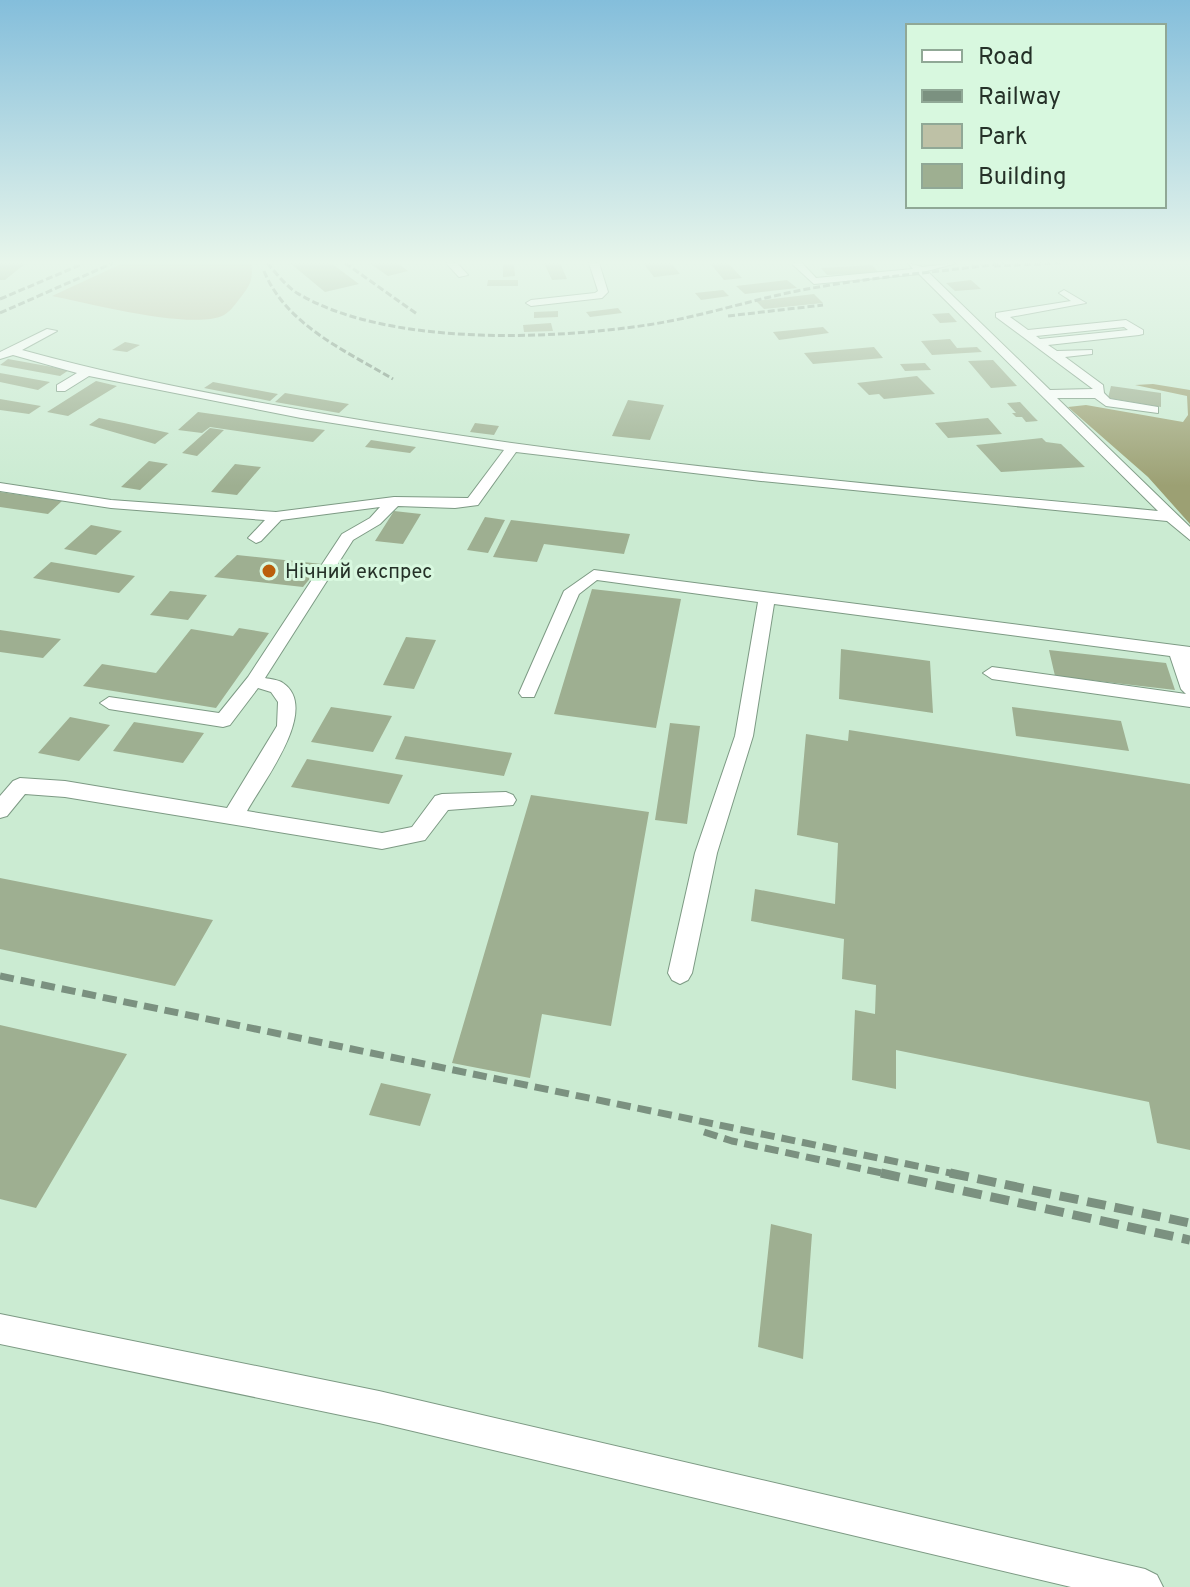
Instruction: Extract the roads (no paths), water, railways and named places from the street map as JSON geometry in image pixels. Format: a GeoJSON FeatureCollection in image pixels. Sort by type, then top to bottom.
{"type":"FeatureCollection","features":[{"type":"Feature","properties":{"kind":"street"},"geometry":{"type":"LineString","coordinates":[[6,354],[39,337]]}},
{"type":"Feature","properties":{"kind":"street"},"geometry":{"type":"LineString","coordinates":[[988,337],[1190,535]]}},
{"type":"Feature","properties":{"kind":"street"},"geometry":{"type":"LineString","coordinates":[[1029,337],[1099,388],[1098,394]]}},
{"type":"Feature","properties":{"kind":"street"},"geometry":{"type":"LineString","coordinates":[[1038,343],[1093,337]]}},
{"type":"Feature","properties":{"kind":"street"},"geometry":{"type":"LineString","coordinates":[[1054,355],[1088,352]]}},
{"type":"Feature","properties":{"kind":"street"},"geometry":{"type":"LineString","coordinates":[[6,354],[208,398],[513,447],[819,483],[1171,517]]}},
{"type":"Feature","properties":{"kind":"street"},"geometry":{"type":"LineString","coordinates":[[61,388],[87,372]]}},
{"type":"Feature","properties":{"kind":"street"},"geometry":{"type":"LineString","coordinates":[[1046,394],[1098,394],[1106,402],[1154,410]]}},
{"type":"Feature","properties":{"kind":"street"},"geometry":{"type":"LineString","coordinates":[[0,487],[111,504],[276,516],[394,501],[473,502],[513,447]]}},
{"type":"Feature","properties":{"kind":"street"},"geometry":{"type":"LineString","coordinates":[[109,703],[223,720],[254,681],[347,537],[375,521],[394,501]]}},
{"type":"Feature","properties":{"kind":"street"},"geometry":{"type":"LineString","coordinates":[[256,538],[276,516]]}},
{"type":"Feature","properties":{"kind":"street"},"geometry":{"type":"LineString","coordinates":[[528,693],[572,591],[594,575],[1184,652],[1190,689]]}},
{"type":"Feature","properties":{"kind":"street"},"geometry":{"type":"LineString","coordinates":[[680,973],[706,853],[744,736],[767,597]]}},
{"type":"Feature","properties":{"kind":"street"},"geometry":{"type":"LineString","coordinates":[[992,673],[1190,701]]}},
{"type":"Feature","properties":{"kind":"street"},"geometry":{"type":"LineString","coordinates":[[233,816],[286,726],[287,701],[277,687],[254,681]]}},
{"type":"Feature","properties":{"kind":"street"},"geometry":{"type":"LineString","coordinates":[[0,810],[20,786],[65,789],[382,841],[418,834],[442,802],[506,800]]}},
{"type":"Feature","properties":{"kind":"street"},"geometry":{"type":"LineString","coordinates":[[0,1329],[379,1407],[1145,1587]]}},
{"type":"Feature","properties":{"kind":"railway"},"geometry":{"type":"LineString","coordinates":[[322,337],[393,379]]}},
{"type":"Feature","properties":{"kind":"railway"},"geometry":{"type":"LineString","coordinates":[[0,976],[960,1175]]}},
{"type":"Feature","properties":{"kind":"railway"},"geometry":{"type":"LineString","coordinates":[[704,1132],[732,1141],[891,1175]]}},
{"type":"Feature","properties":{"kind":"railway"},"geometry":{"type":"LineString","coordinates":[[881,1173],[1190,1240]]}},
{"type":"Feature","properties":{"kind":"railway"},"geometry":{"type":"LineString","coordinates":[[950,1173],[1190,1223]]}},
{"type":"Feature","properties":{"kind":"place","name":"Нічний експрес"},"geometry":{"type":"Point","coordinates":[269,571]}}]}
